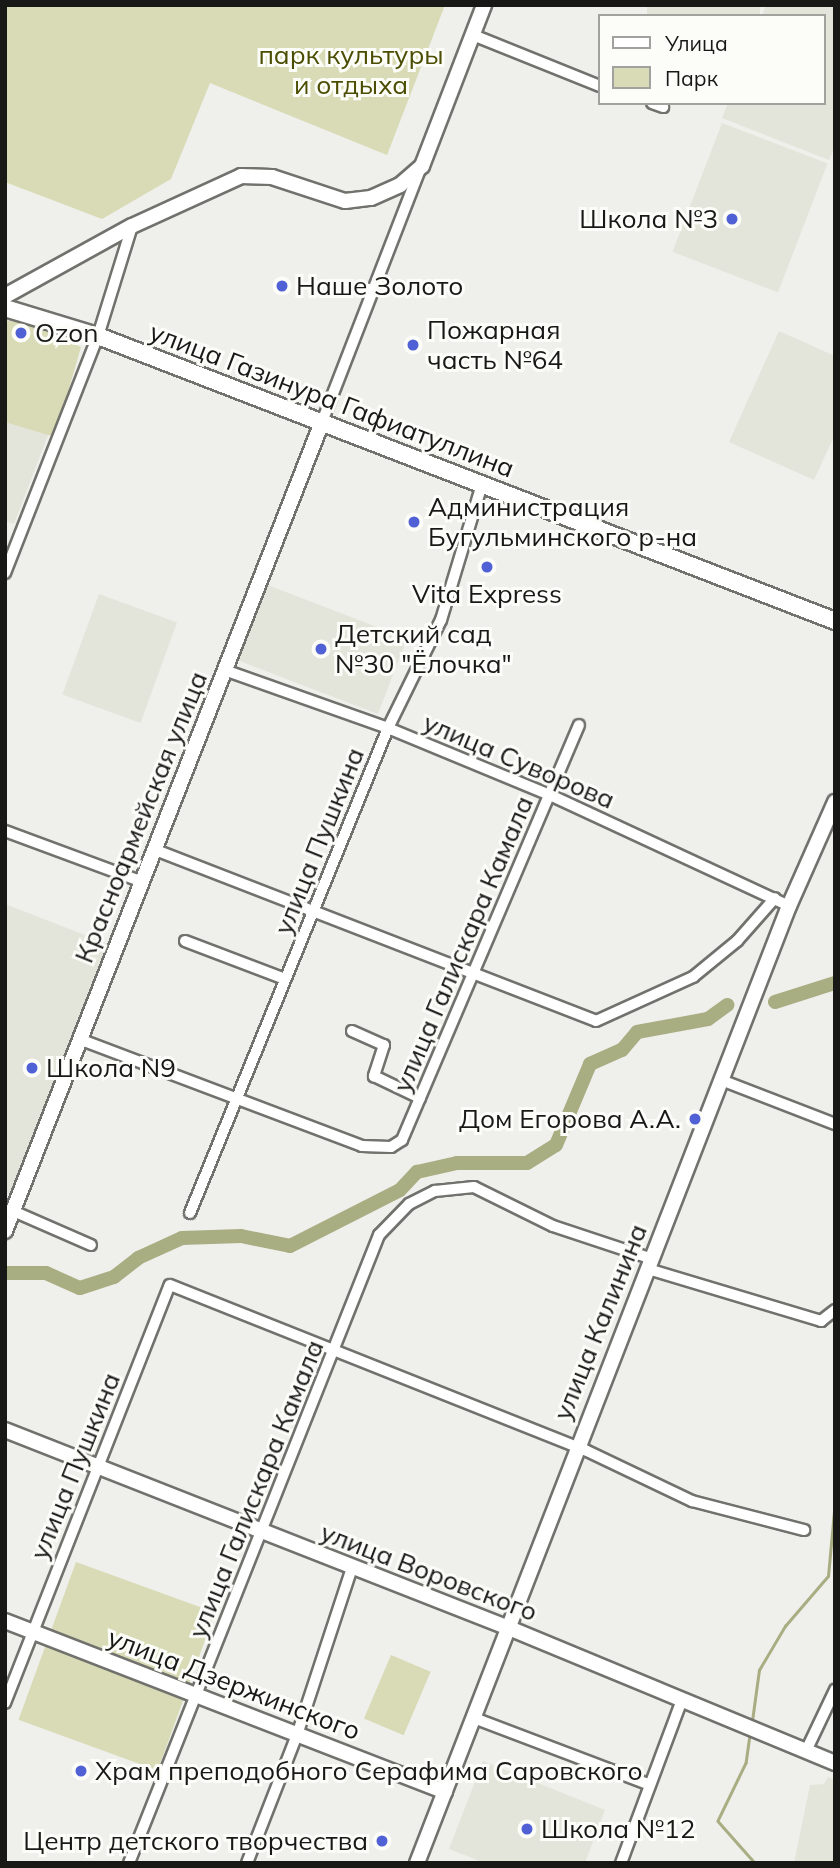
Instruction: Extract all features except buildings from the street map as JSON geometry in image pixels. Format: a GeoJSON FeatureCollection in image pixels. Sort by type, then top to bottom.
{"type":"FeatureCollection","features":[{"type":"Feature","properties":{"kind":"main road","name":"улица Газинура Гафиатуллина"},"geometry":{"type":"LineString","coordinates":[[5,308],[98,336],[835,621]]}},
{"type":"Feature","properties":{"kind":"street"},"geometry":{"type":"LineString","coordinates":[[322,422],[484,5]]}},
{"type":"Feature","properties":{"kind":"street"},"geometry":{"type":"LineString","coordinates":[[472,35],[598,85]]}},
{"type":"Feature","properties":{"kind":"street"},"geometry":{"type":"LineString","coordinates":[[658,105],[663,107]]}},
{"type":"Feature","properties":{"kind":"street"},"geometry":{"type":"LineString","coordinates":[[5,296],[132,226],[241,176],[272,177],[345,201],[387,192],[422,166]]}},
{"type":"Feature","properties":{"kind":"street"},"geometry":{"type":"LineString","coordinates":[[5,572],[98,336],[132,226]]}},
{"type":"Feature","properties":{"kind":"street","name":"Красноармейская улица"},"geometry":{"type":"LineString","coordinates":[[5,1231],[9,1210],[227,671],[322,422]]}},
{"type":"Feature","properties":{"kind":"street","name":"улица Пушкина"},"geometry":{"type":"LineString","coordinates":[[190,1213],[388,728],[440,620],[482,484]]}},
{"type":"Feature","properties":{"kind":"street","name":"улица Суворова"},"geometry":{"type":"LineString","coordinates":[[227,671],[388,728],[550,795],[789,906]]}},
{"type":"Feature","properties":{"kind":"street","name":"улица Галискара Камала"},"geometry":{"type":"LineString","coordinates":[[237,1097],[362,1146],[391,1147],[402,1140],[579,724]]}},
{"type":"Feature","properties":{"kind":"street","name":"улица Калинина"},"geometry":{"type":"LineString","coordinates":[[417,1863],[789,906],[835,802]]}},
{"type":"Feature","properties":{"kind":"street"},"geometry":{"type":"LineString","coordinates":[[5,831],[140,881]]}},
{"type":"Feature","properties":{"kind":"street"},"geometry":{"type":"LineString","coordinates":[[153,849],[312,914],[596,1021],[693,976],[737,941],[775,898]]}},
{"type":"Feature","properties":{"kind":"street"},"geometry":{"type":"LineString","coordinates":[[185,941],[285,979]]}},
{"type":"Feature","properties":{"kind":"street"},"geometry":{"type":"LineString","coordinates":[[352,1031],[384,1045],[374,1076],[420,1098]]}},
{"type":"Feature","properties":{"kind":"street"},"geometry":{"type":"LineString","coordinates":[[79,1039],[237,1097]]}},
{"type":"Feature","properties":{"kind":"street"},"geometry":{"type":"LineString","coordinates":[[721,1080],[835,1125]]}},
{"type":"Feature","properties":{"kind":"street","name":"улица Галискара Камала"},"geometry":{"type":"LineString","coordinates":[[129,1863],[379,1235],[409,1204],[435,1191],[474,1187],[553,1226],[650,1264]]}},
{"type":"Feature","properties":{"kind":"street"},"geometry":{"type":"LineString","coordinates":[[9,1210],[91,1245]]}},
{"type":"Feature","properties":{"kind":"street"},"geometry":{"type":"LineString","coordinates":[[650,1264],[821,1321],[835,1310]]}},
{"type":"Feature","properties":{"kind":"street","name":"улица Пушкина"},"geometry":{"type":"LineString","coordinates":[[5,1703],[170,1285],[335,1348]]}},
{"type":"Feature","properties":{"kind":"street"},"geometry":{"type":"LineString","coordinates":[[335,1348],[577,1447],[692,1501],[804,1530]]}},
{"type":"Feature","properties":{"kind":"street","name":"улица Воровского"},"geometry":{"type":"LineString","coordinates":[[5,1430],[260,1534],[509,1628],[835,1763]]}},
{"type":"Feature","properties":{"kind":"street"},"geometry":{"type":"LineString","coordinates":[[247,1863],[297,1735],[352,1568]]}},
{"type":"Feature","properties":{"kind":"street","name":"улица Дзержинского"},"geometry":{"type":"LineString","coordinates":[[5,1621],[445,1792]]}},
{"type":"Feature","properties":{"kind":"street"},"geometry":{"type":"LineString","coordinates":[[806,1751],[835,1690]]}},
{"type":"Feature","properties":{"kind":"street"},"geometry":{"type":"LineString","coordinates":[[621,1863],[682,1700]]}},
{"type":"Feature","properties":{"kind":"street"},"geometry":{"type":"LineString","coordinates":[[474,1718],[650,1785]]}},
{"type":"Feature","properties":{"kind":"shaded area"},"geometry":{"type":"Polygon","coordinates":[[[647,5],[760,5],[760,14],[647,14],[647,5]]]}},
{"type":"Feature","properties":{"kind":"shaded area"},"geometry":{"type":"Polygon","coordinates":[[[766,5],[835,5],[835,145],[829,160],[722,118],[727,105],[826,105],[826,14],[763,14],[766,5]]]}},
{"type":"Feature","properties":{"kind":"shaded area"},"geometry":{"type":"Polygon","coordinates":[[[722,123],[827,163],[778,292],[673,252],[722,123]]]}},
{"type":"Feature","properties":{"kind":"shaded area"},"geometry":{"type":"Polygon","coordinates":[[[779,331],[835,356],[835,434],[814,480],[729,442],[779,331]]]}},
{"type":"Feature","properties":{"kind":"shaded area"},"geometry":{"type":"Polygon","coordinates":[[[5,414],[50,430],[14,524],[5,521],[5,414]]]}},
{"type":"Feature","properties":{"kind":"shaded area","name":"Детский сад №30 \"Ёлочка\""},"geometry":{"type":"Polygon","coordinates":[[[265,584],[407,638],[378,714],[236,660],[265,584]]]}},
{"type":"Feature","properties":{"kind":"shaded area"},"geometry":{"type":"Polygon","coordinates":[[[99,594],[177,622],[140,723],[62,695],[99,594]]]}},
{"type":"Feature","properties":{"kind":"shaded area","name":"Школа N9"},"geometry":{"type":"Polygon","coordinates":[[[5,904],[108,944],[11,1194],[5,1192],[5,904]]]}},
{"type":"Feature","properties":{"kind":"shaded area","name":"Школа №12"},"geometry":{"type":"Polygon","coordinates":[[[483,1761],[605,1810],[585,1863],[485,1863],[449,1849],[483,1761]]]}},
{"type":"Feature","properties":{"kind":"shaded area"},"geometry":{"type":"Polygon","coordinates":[[[828,1777],[835,1780],[835,1863],[794,1863],[810,1785],[824,1784],[828,1777]]]}},
{"type":"Feature","properties":{"kind":"green space","name":"парк культуры и отдыха"},"geometry":{"type":"Polygon","coordinates":[[[5,5],[445,5],[387,155],[210,83],[171,179],[102,219],[5,182],[5,5]]]}},
{"type":"Feature","properties":{"kind":"green space"},"geometry":{"type":"Polygon","coordinates":[[[5,320],[37,327],[81,347],[55,437],[5,422],[5,320]]]}},
{"type":"Feature","properties":{"kind":"green space"},"geometry":{"type":"Polygon","coordinates":[[[76,1562],[215,1613],[158,1770],[19,1720],[76,1562]]]}},
{"type":"Feature","properties":{"kind":"green space"},"geometry":{"type":"Polygon","coordinates":[[[391,1655],[431,1672],[404,1735],[364,1719],[391,1655]]]}},
{"type":"Feature","properties":{"kind":"waterway"},"geometry":{"type":"LineString","coordinates":[[775,1002],[835,983]]}},
{"type":"Feature","properties":{"kind":"waterway"},"geometry":{"type":"LineString","coordinates":[[5,1273],[46,1273],[80,1288],[114,1277],[138,1258],[182,1238],[241,1236],[290,1246],[400,1190],[417,1172],[457,1163],[527,1163],[556,1145],[590,1064],[622,1050],[637,1032],[708,1019],[727,1005]]}},
{"type":"Feature","properties":{"kind":"waterway"},"geometry":{"type":"LineString","coordinates":[[752,1721],[759,1670],[785,1626],[828,1576],[835,1500]]}},
{"type":"Feature","properties":{"kind":"waterway"},"geometry":{"type":"LineString","coordinates":[[750,1735],[746,1763],[718,1821],[755,1863]]}},
{"type":"Feature","properties":{"kind":"place","name":"Школа №3"},"geometry":{"type":"Point","coordinates":[732,219]}},
{"type":"Feature","properties":{"kind":"place","name":"Наше Золото"},"geometry":{"type":"Point","coordinates":[282,286]}},
{"type":"Feature","properties":{"kind":"place","name":"Ozon"},"geometry":{"type":"Point","coordinates":[21,333]}},
{"type":"Feature","properties":{"kind":"place","name":"Пожарная часть №64"},"geometry":{"type":"Point","coordinates":[413,345]}},
{"type":"Feature","properties":{"kind":"place","name":"Администрация Бугульминского р-на"},"geometry":{"type":"Point","coordinates":[414,522]}},
{"type":"Feature","properties":{"kind":"place","name":"Vita Express"},"geometry":{"type":"Point","coordinates":[487,567]}},
{"type":"Feature","properties":{"kind":"place","name":"Детский сад №30 \"Ёлочка\""},"geometry":{"type":"Point","coordinates":[321,649]}},
{"type":"Feature","properties":{"kind":"place","name":"Школа N9"},"geometry":{"type":"Point","coordinates":[32,1068]}},
{"type":"Feature","properties":{"kind":"place","name":"Дом Егорова А.А."},"geometry":{"type":"Point","coordinates":[695,1119]}},
{"type":"Feature","properties":{"kind":"place","name":"Храм преподобного Серафима Саровского"},"geometry":{"type":"Point","coordinates":[81,1771]}},
{"type":"Feature","properties":{"kind":"place","name":"Школа №12"},"geometry":{"type":"Point","coordinates":[527,1829]}},
{"type":"Feature","properties":{"kind":"place","name":"Центр детского творчества"},"geometry":{"type":"Point","coordinates":[382,1841]}}]}
